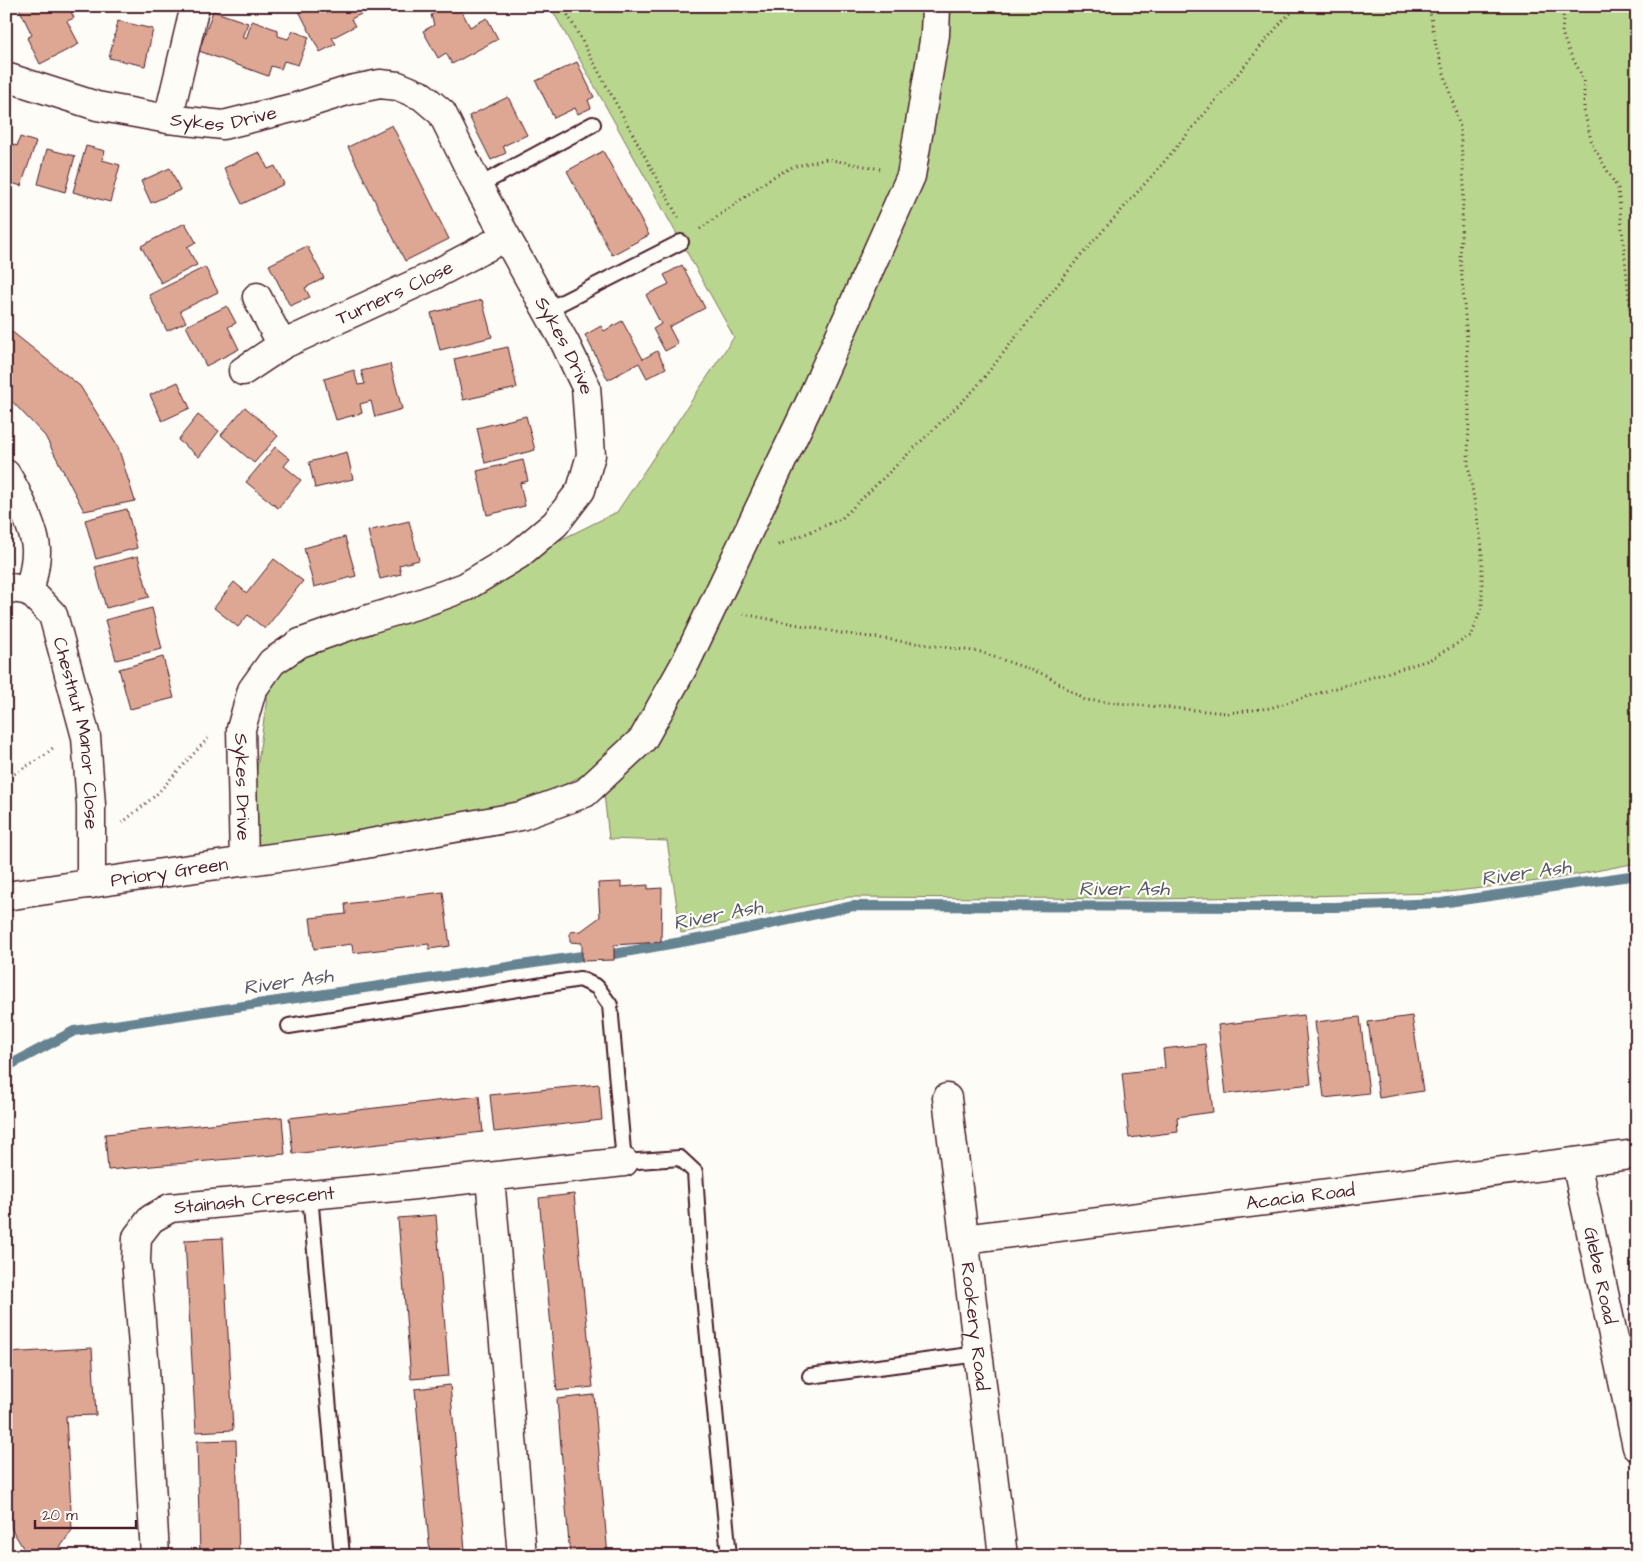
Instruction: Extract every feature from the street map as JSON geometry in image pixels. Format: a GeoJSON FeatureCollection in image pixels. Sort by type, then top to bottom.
{"type":"FeatureCollection","features":[{"type":"Feature","properties":{"kind":"street"},"geometry":{"type":"LineString","coordinates":[[168,119],[195,6]]}},
{"type":"Feature","properties":{"kind":"street","name":"Priory Green"},"geometry":{"type":"LineString","coordinates":[[6,896],[332,850],[521,816],[585,793],[643,738],[686,662],[811,400],[911,176],[935,35],[936,6]]}},
{"type":"Feature","properties":{"kind":"street","name":"Sykes Drive"},"geometry":{"type":"LineString","coordinates":[[6,77],[97,106],[168,119],[223,125],[296,107],[350,90],[380,84],[398,86],[422,96],[442,113],[478,186],[547,310],[586,386],[591,455],[581,490],[554,524],[518,555],[465,587],[300,643],[272,662],[252,690],[241,730],[244,861]]}},
{"type":"Feature","properties":{"kind":"street","name":"Turners Close"},"geometry":{"type":"LineString","coordinates":[[243,371],[282,345],[430,277],[506,237]]}},
{"type":"Feature","properties":{"kind":"street"},"geometry":{"type":"LineString","coordinates":[[257,297],[282,345]]}},
{"type":"Feature","properties":{"kind":"street","name":"Chestnut Manor Close"},"geometry":{"type":"LineString","coordinates":[[6,474],[15,488],[26,515],[36,550],[18,589],[53,615],[86,737],[91,805],[91,884]]}},
{"type":"Feature","properties":{"kind":"street","name":"Rookery Road"},"geometry":{"type":"LineString","coordinates":[[947,1098],[1003,1556]]}},
{"type":"Feature","properties":{"kind":"street","name":"Acacia Road"},"geometry":{"type":"LineString","coordinates":[[964,1239],[1637,1154]]}},
{"type":"Feature","properties":{"kind":"street","name":"Stainash Crescent"},"geometry":{"type":"LineString","coordinates":[[155,1556],[145,1370],[136,1260],[137,1237],[151,1219],[170,1208],[490,1178],[624,1162]]}},
{"type":"Feature","properties":{"kind":"street","name":"Glebe Road"},"geometry":{"type":"LineString","coordinates":[[1576,1162],[1637,1447]]}},
{"type":"Feature","properties":{"kind":"street"},"geometry":{"type":"LineString","coordinates":[[490,1178],[522,1556]]}},
{"type":"Feature","properties":{"kind":"lane"},"geometry":{"type":"LineString","coordinates":[[478,186],[592,124]]}},
{"type":"Feature","properties":{"kind":"lane"},"geometry":{"type":"LineString","coordinates":[[547,310],[685,239]]}},
{"type":"Feature","properties":{"kind":"lane"},"geometry":{"type":"LineString","coordinates":[[289,1026],[580,979],[597,987],[610,1005],[624,1162],[680,1158],[694,1172],[729,1556]]}},
{"type":"Feature","properties":{"kind":"lane"},"geometry":{"type":"LineString","coordinates":[[310,1195],[342,1556]]}},
{"type":"Feature","properties":{"kind":"lane"},"geometry":{"type":"LineString","coordinates":[[810,1376],[978,1354]]}},
{"type":"Feature","properties":{"kind":"path"},"geometry":{"type":"LineString","coordinates":[[563,6],[685,239],[771,178],[792,167],[827,159],[911,176]]}},
{"type":"Feature","properties":{"kind":"path"},"geometry":{"type":"LineString","coordinates":[[738,552],[772,547],[841,520],[974,390],[1077,260],[1164,162],[1284,20],[1300,6]]}},
{"type":"Feature","properties":{"kind":"path"},"geometry":{"type":"LineString","coordinates":[[712,607],[841,633],[980,652],[1046,675],[1085,700],[1227,714],[1270,708],[1429,660],[1472,634],[1482,605],[1482,546],[1468,464],[1467,340],[1460,256],[1464,184],[1460,127],[1436,46],[1429,6]]}},
{"type":"Feature","properties":{"kind":"path"},"geometry":{"type":"LineString","coordinates":[[1564,6],[1562,33],[1584,80],[1584,110],[1592,144],[1618,189],[1630,308],[1637,340]]}},
{"type":"Feature","properties":{"kind":"path"},"geometry":{"type":"LineString","coordinates":[[6,780],[45,755],[82,722]]}},
{"type":"Feature","properties":{"kind":"path"},"geometry":{"type":"LineString","coordinates":[[91,838],[116,828],[156,795],[216,730]]}},
{"type":"Feature","properties":{"kind":"green space"},"geometry":{"type":"Polygon","coordinates":[[[550,6],[1637,6],[1637,863],[1554,879],[1441,893],[1158,899],[849,897],[681,933],[667,841],[609,839],[601,766],[492,821],[244,861],[272,662],[465,587],[617,512],[734,337],[550,6]]]}},
{"type":"Feature","properties":{"kind":"building"},"geometry":{"type":"Polygon","coordinates":[[[18,6],[68,6],[74,18],[67,21],[79,44],[40,64],[27,38],[32,35],[18,6]]]}},
{"type":"Feature","properties":{"kind":"building"},"geometry":{"type":"Polygon","coordinates":[[[307,6],[361,6],[365,12],[351,19],[355,26],[332,38],[336,44],[320,52],[299,11],[307,6]]]}},
{"type":"Feature","properties":{"kind":"building"},"geometry":{"type":"Polygon","coordinates":[[[447,6],[459,6],[470,27],[487,18],[498,39],[452,64],[446,53],[438,58],[423,31],[434,25],[431,15],[447,6]]]}},
{"type":"Feature","properties":{"kind":"building"},"geometry":{"type":"Polygon","coordinates":[[[213,11],[248,23],[242,37],[246,39],[252,21],[278,30],[278,36],[288,39],[293,31],[309,37],[298,65],[284,61],[281,69],[271,66],[268,76],[199,51],[213,11]]]}},
{"type":"Feature","properties":{"kind":"building"},"geometry":{"type":"Polygon","coordinates":[[[118,21],[153,29],[145,66],[109,58],[118,21]]]}},
{"type":"Feature","properties":{"kind":"building"},"geometry":{"type":"Polygon","coordinates":[[[577,62],[594,97],[588,100],[591,108],[578,114],[575,108],[554,118],[536,81],[577,62]]]}},
{"type":"Feature","properties":{"kind":"building"},"geometry":{"type":"Polygon","coordinates":[[[508,97],[527,135],[503,146],[506,153],[491,160],[469,116],[508,97]]]}},
{"type":"Feature","properties":{"kind":"building"},"geometry":{"type":"Polygon","coordinates":[[[392,125],[449,239],[405,261],[348,147],[392,125]]]}},
{"type":"Feature","properties":{"kind":"building"},"geometry":{"type":"Polygon","coordinates":[[[20,137],[36,142],[21,186],[6,181],[6,142],[17,146],[20,137]]]}},
{"type":"Feature","properties":{"kind":"building"},"geometry":{"type":"Polygon","coordinates":[[[86,146],[105,151],[102,160],[120,165],[110,202],[73,192],[86,146]]]}},
{"type":"Feature","properties":{"kind":"building"},"geometry":{"type":"Polygon","coordinates":[[[47,149],[75,156],[65,192],[38,184],[47,149]]]}},
{"type":"Feature","properties":{"kind":"building"},"geometry":{"type":"Polygon","coordinates":[[[603,151],[649,235],[612,255],[567,171],[603,151]]]}},
{"type":"Feature","properties":{"kind":"building"},"geometry":{"type":"Polygon","coordinates":[[[259,152],[268,169],[275,166],[284,184],[242,204],[224,168],[259,152]]]}},
{"type":"Feature","properties":{"kind":"building"},"geometry":{"type":"Polygon","coordinates":[[[170,168],[180,190],[151,203],[141,181],[170,168]]]}},
{"type":"Feature","properties":{"kind":"building"},"geometry":{"type":"Polygon","coordinates":[[[185,223],[196,242],[187,247],[197,265],[161,283],[141,246],[185,223]]]}},
{"type":"Feature","properties":{"kind":"building"},"geometry":{"type":"Polygon","coordinates":[[[307,246],[324,278],[305,288],[310,297],[290,306],[269,265],[307,246]]]}},
{"type":"Feature","properties":{"kind":"building"},"geometry":{"type":"Polygon","coordinates":[[[682,265],[705,308],[669,327],[678,344],[665,351],[653,329],[661,324],[646,295],[669,284],[664,275],[682,265]]]}},
{"type":"Feature","properties":{"kind":"building"},"geometry":{"type":"Polygon","coordinates":[[[205,267],[218,292],[180,311],[186,322],[167,331],[149,295],[205,267]]]}},
{"type":"Feature","properties":{"kind":"building"},"geometry":{"type":"Polygon","coordinates":[[[482,300],[492,337],[440,350],[431,313],[482,300]]]}},
{"type":"Feature","properties":{"kind":"building"},"geometry":{"type":"Polygon","coordinates":[[[227,306],[236,323],[228,327],[239,349],[206,366],[186,326],[227,306]]]}},
{"type":"Feature","properties":{"kind":"building"},"geometry":{"type":"Polygon","coordinates":[[[622,321],[643,359],[657,351],[666,368],[647,378],[639,363],[608,380],[585,335],[601,326],[604,331],[622,321]]]}},
{"type":"Feature","properties":{"kind":"building"},"geometry":{"type":"Polygon","coordinates":[[[6,327],[80,386],[118,447],[135,501],[84,511],[45,436],[6,395],[6,327]]]}},
{"type":"Feature","properties":{"kind":"building"},"geometry":{"type":"Polygon","coordinates":[[[508,347],[517,388],[463,400],[454,359],[508,347]]]}},
{"type":"Feature","properties":{"kind":"building"},"geometry":{"type":"Polygon","coordinates":[[[390,364],[402,409],[375,417],[371,401],[360,404],[362,413],[336,420],[324,379],[354,370],[358,385],[365,384],[361,371],[390,364]]]}},
{"type":"Feature","properties":{"kind":"building"},"geometry":{"type":"Polygon","coordinates":[[[178,382],[190,408],[162,421],[150,395],[178,382]]]}},
{"type":"Feature","properties":{"kind":"building"},"geometry":{"type":"Polygon","coordinates":[[[245,407],[278,436],[254,463],[221,435],[245,407]]]}},
{"type":"Feature","properties":{"kind":"building"},"geometry":{"type":"Polygon","coordinates":[[[198,415],[219,431],[199,457],[178,440],[198,415]]]}},
{"type":"Feature","properties":{"kind":"building"},"geometry":{"type":"Polygon","coordinates":[[[526,416],[535,450],[485,463],[477,428],[526,416]]]}},
{"type":"Feature","properties":{"kind":"building"},"geometry":{"type":"Polygon","coordinates":[[[275,447],[290,459],[284,466],[301,480],[278,508],[246,482],[275,447]]]}},
{"type":"Feature","properties":{"kind":"building"},"geometry":{"type":"Polygon","coordinates":[[[347,452],[353,479],[315,488],[309,462],[347,452]]]}},
{"type":"Feature","properties":{"kind":"building"},"geometry":{"type":"Polygon","coordinates":[[[523,460],[528,481],[520,483],[525,506],[487,515],[477,471],[523,460]]]}},
{"type":"Feature","properties":{"kind":"building"},"geometry":{"type":"Polygon","coordinates":[[[127,509],[137,548],[96,559],[85,520],[127,509]]]}},
{"type":"Feature","properties":{"kind":"building"},"geometry":{"type":"Polygon","coordinates":[[[409,521],[419,560],[399,565],[401,574],[380,579],[368,531],[409,521]]]}},
{"type":"Feature","properties":{"kind":"building"},"geometry":{"type":"Polygon","coordinates":[[[345,537],[356,576],[314,587],[304,548],[345,537]]]}},
{"type":"Feature","properties":{"kind":"building"},"geometry":{"type":"Polygon","coordinates":[[[138,556],[149,597],[106,608],[95,567],[138,556]]]}},
{"type":"Feature","properties":{"kind":"building"},"geometry":{"type":"Polygon","coordinates":[[[274,559],[303,581],[265,629],[248,615],[238,627],[214,608],[234,582],[247,593],[274,559]]]}},
{"type":"Feature","properties":{"kind":"building"},"geometry":{"type":"Polygon","coordinates":[[[152,608],[162,649],[116,660],[105,620],[152,608]]]}},
{"type":"Feature","properties":{"kind":"building"},"geometry":{"type":"Polygon","coordinates":[[[163,657],[174,698],[130,709],[119,669],[163,657]]]}},
{"type":"Feature","properties":{"kind":"building"},"geometry":{"type":"Polygon","coordinates":[[[621,882],[621,887],[648,885],[648,889],[662,888],[661,942],[614,945],[614,960],[582,961],[582,943],[570,942],[570,932],[581,931],[600,917],[598,883],[621,882]]]}},
{"type":"Feature","properties":{"kind":"building"},"geometry":{"type":"Polygon","coordinates":[[[443,892],[450,946],[429,949],[429,944],[353,953],[352,944],[314,949],[310,918],[346,914],[345,904],[443,892]]]}},
{"type":"Feature","properties":{"kind":"building"},"geometry":{"type":"Polygon","coordinates":[[[1304,1015],[1311,1084],[1226,1094],[1218,1025],[1304,1015]]]}},
{"type":"Feature","properties":{"kind":"building"},"geometry":{"type":"Polygon","coordinates":[[[1412,1016],[1423,1091],[1379,1098],[1368,1022],[1412,1016]]]}},
{"type":"Feature","properties":{"kind":"building"},"geometry":{"type":"Polygon","coordinates":[[[1360,1017],[1369,1093],[1324,1098],[1315,1022],[1360,1017]]]}},
{"type":"Feature","properties":{"kind":"building"},"geometry":{"type":"Polygon","coordinates":[[[1205,1044],[1213,1112],[1177,1117],[1178,1132],[1129,1138],[1122,1073],[1165,1068],[1163,1049],[1205,1044]]]}},
{"type":"Feature","properties":{"kind":"building"},"geometry":{"type":"Polygon","coordinates":[[[599,1084],[602,1120],[494,1132],[490,1095],[599,1084]]]}},
{"type":"Feature","properties":{"kind":"building"},"geometry":{"type":"Polygon","coordinates":[[[479,1096],[483,1132],[293,1154],[289,1118],[479,1096]]]}},
{"type":"Feature","properties":{"kind":"building"},"geometry":{"type":"Polygon","coordinates":[[[282,1117],[285,1154],[108,1170],[105,1134],[282,1117]]]}},
{"type":"Feature","properties":{"kind":"building"},"geometry":{"type":"Polygon","coordinates":[[[574,1194],[593,1387],[557,1391],[539,1198],[574,1194]]]}},
{"type":"Feature","properties":{"kind":"building"},"geometry":{"type":"Polygon","coordinates":[[[436,1215],[449,1376],[411,1379],[398,1218],[436,1215]]]}},
{"type":"Feature","properties":{"kind":"building"},"geometry":{"type":"Polygon","coordinates":[[[223,1238],[233,1430],[196,1432],[185,1240],[223,1238]]]}},
{"type":"Feature","properties":{"kind":"building"},"geometry":{"type":"Polygon","coordinates":[[[9,1253],[11,1321],[6,1321],[6,1254],[9,1253]]]}},
{"type":"Feature","properties":{"kind":"building"},"geometry":{"type":"Polygon","coordinates":[[[92,1348],[96,1415],[66,1416],[72,1530],[55,1555],[28,1556],[11,1528],[6,1443],[6,1353],[92,1348]]]}},
{"type":"Feature","properties":{"kind":"building"},"geometry":{"type":"Polygon","coordinates":[[[450,1385],[465,1550],[430,1554],[415,1389],[450,1385]]]}},
{"type":"Feature","properties":{"kind":"building"},"geometry":{"type":"Polygon","coordinates":[[[594,1395],[608,1556],[570,1556],[557,1399],[594,1395]]]}},
{"type":"Feature","properties":{"kind":"building"},"geometry":{"type":"Polygon","coordinates":[[[236,1440],[239,1556],[200,1556],[197,1441],[236,1440]]]}},
{"type":"Feature","properties":{"kind":"waterway","name":"River Ash"},"geometry":{"type":"LineString","coordinates":[[614,954],[715,936],[853,906],[1334,907],[1441,903],[1637,875]]}},
{"type":"Feature","properties":{"kind":"waterway","name":"River Ash"},"geometry":{"type":"LineString","coordinates":[[6,1067],[74,1031],[582,956]]}}]}
